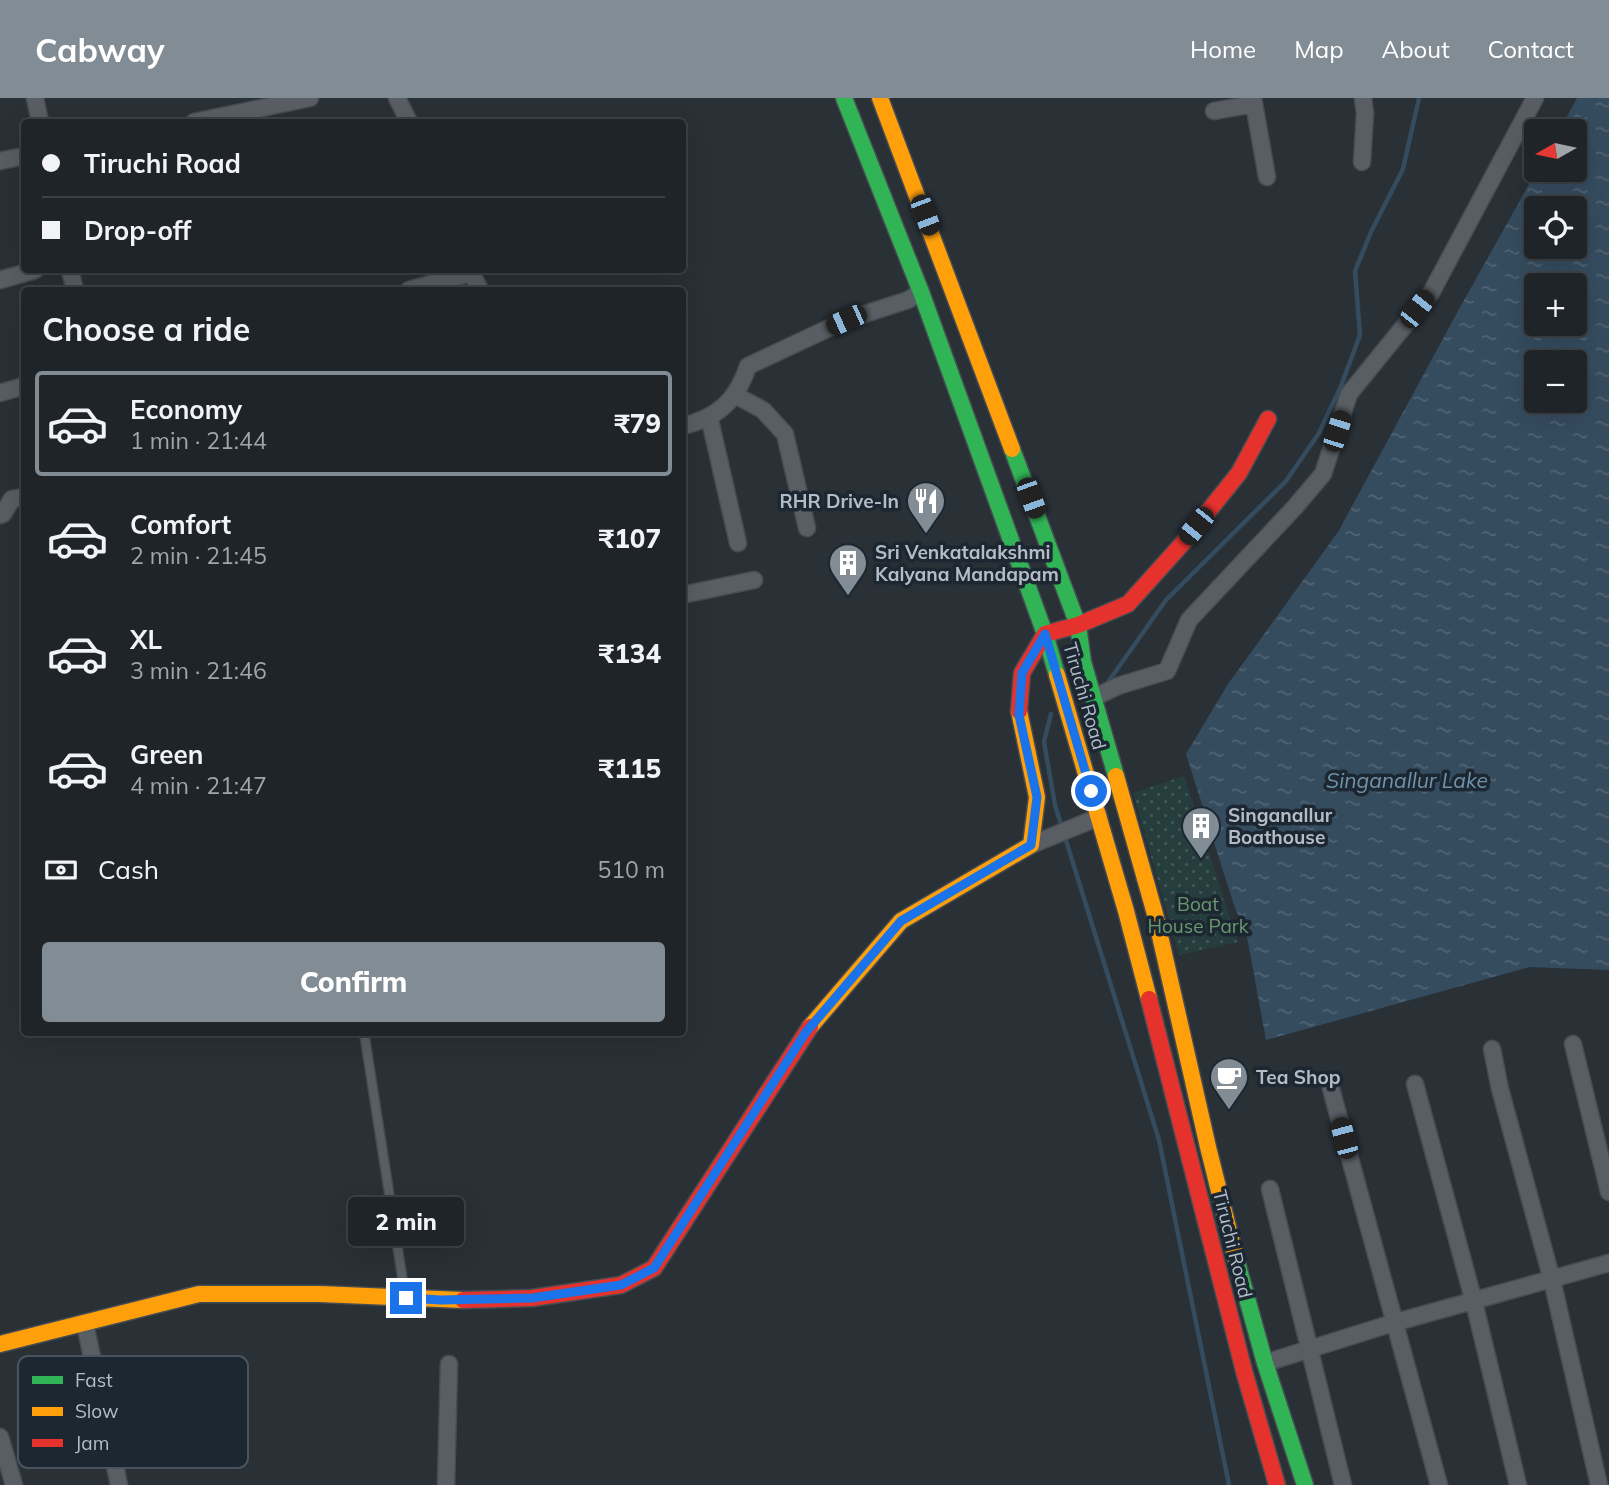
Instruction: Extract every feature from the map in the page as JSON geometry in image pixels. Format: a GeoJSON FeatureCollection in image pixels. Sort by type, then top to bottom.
{"type":"FeatureCollection","features":[{"type":"Feature","properties":{"kind":"main road","name":"Tiruchi Road"},"geometry":{"type":"LineString","coordinates":[[844,98],[921,292],[1045,634],[1126,911],[1244,1371],[1277,1485]]}},
{"type":"Feature","properties":{"kind":"main road"},"geometry":{"type":"LineString","coordinates":[[880,98],[1078,625],[1083,662],[1155,915],[1208,1147],[1265,1363],[1305,1485]]}},
{"type":"Feature","properties":{"kind":"main road"},"geometry":{"type":"LineString","coordinates":[[0,1344],[199,1294],[320,1294],[441,1300],[532,1298],[621,1285],[654,1268],[806,1032],[901,921],[1031,845],[1037,797],[1019,715],[1022,673],[1045,634],[1078,625],[1128,604],[1182,544],[1239,473],[1268,419]]}},
{"type":"Feature","properties":{"kind":"street"},"geometry":{"type":"LineString","coordinates":[[34,98],[39,119]]}},
{"type":"Feature","properties":{"kind":"street"},"geometry":{"type":"LineString","coordinates":[[208,119],[310,98]]}},
{"type":"Feature","properties":{"kind":"street"},"geometry":{"type":"LineString","coordinates":[[397,98],[408,119]]}},
{"type":"Feature","properties":{"kind":"street"},"geometry":{"type":"LineString","coordinates":[[1362,162],[1365,113],[1363,98]]}},
{"type":"Feature","properties":{"kind":"street"},"geometry":{"type":"LineString","coordinates":[[1094,698],[1118,686],[1167,671],[1189,620],[1323,474],[1349,394],[1431,293],[1535,98]]}},
{"type":"Feature","properties":{"kind":"street"},"geometry":{"type":"LineString","coordinates":[[1214,111],[1253,101],[1267,177]]}},
{"type":"Feature","properties":{"kind":"street"},"geometry":{"type":"LineString","coordinates":[[0,161],[21,157]]}},
{"type":"Feature","properties":{"kind":"street"},"geometry":{"type":"LineString","coordinates":[[0,280],[24,273]]}},
{"type":"Feature","properties":{"kind":"street"},"geometry":{"type":"LineString","coordinates":[[419,287],[464,273]]}},
{"type":"Feature","properties":{"kind":"street"},"geometry":{"type":"LineString","coordinates":[[686,425],[699,422],[729,405],[748,366],[846,320],[908,300],[921,292]]}},
{"type":"Feature","properties":{"kind":"street"},"geometry":{"type":"LineString","coordinates":[[0,393],[21,387]]}},
{"type":"Feature","properties":{"kind":"street"},"geometry":{"type":"LineString","coordinates":[[735,395],[763,410],[785,435],[807,528]]}},
{"type":"Feature","properties":{"kind":"street"},"geometry":{"type":"LineString","coordinates":[[709,416],[738,542]]}},
{"type":"Feature","properties":{"kind":"street"},"geometry":{"type":"LineString","coordinates":[[0,515],[12,499],[21,498]]}},
{"type":"Feature","properties":{"kind":"street"},"geometry":{"type":"LineString","coordinates":[[686,594],[754,580]]}},
{"type":"Feature","properties":{"kind":"street"},"geometry":{"type":"LineString","coordinates":[[1031,845],[1099,817]]}},
{"type":"Feature","properties":{"kind":"street"},"geometry":{"type":"LineString","coordinates":[[1573,1044],[1609,1192]]}},
{"type":"Feature","properties":{"kind":"street"},"geometry":{"type":"LineString","coordinates":[[1492,1049],[1552,1280],[1599,1485]]}},
{"type":"Feature","properties":{"kind":"street"},"geometry":{"type":"LineString","coordinates":[[1415,1084],[1474,1301],[1518,1485]]}},
{"type":"Feature","properties":{"kind":"street"},"geometry":{"type":"LineString","coordinates":[[1330,1085],[1439,1485]]}},
{"type":"Feature","properties":{"kind":"street"},"geometry":{"type":"LineString","coordinates":[[1270,1189],[1343,1485]]}},
{"type":"Feature","properties":{"kind":"street"},"geometry":{"type":"LineString","coordinates":[[1265,1363],[1393,1323],[1609,1263]]}},
{"type":"Feature","properties":{"kind":"street"},"geometry":{"type":"LineString","coordinates":[[85,1324],[92,1356]]}},
{"type":"Feature","properties":{"kind":"street"},"geometry":{"type":"LineString","coordinates":[[446,1485],[449,1364]]}},
{"type":"Feature","properties":{"kind":"street"},"geometry":{"type":"LineString","coordinates":[[0,1437],[14,1485]]}},
{"type":"Feature","properties":{"kind":"lane"},"geometry":{"type":"LineString","coordinates":[[365,1036],[406,1298]]}},
{"type":"Feature","properties":{"kind":"green space","name":"Boat House Park"},"geometry":{"type":"Polygon","coordinates":[[[1184,776],[1238,942],[1179,955],[1133,793],[1184,776]]]}},
{"type":"Feature","properties":{"kind":"water","name":"Singanallur Lake"},"geometry":{"type":"Polygon","coordinates":[[[1577,98],[1609,98],[1609,970],[1530,967],[1266,1040],[1247,937],[1234,905],[1186,754],[1228,684],[1338,532],[1530,182],[1587,182],[1587,119],[1566,119],[1577,98]]]}},
{"type":"Feature","properties":{"kind":"waterway"},"geometry":{"type":"LineString","coordinates":[[1106,685],[1166,600],[1286,481],[1319,433],[1341,386],[1360,335],[1355,271],[1371,232],[1403,169],[1419,98]]}},
{"type":"Feature","properties":{"kind":"waterway"},"geometry":{"type":"LineString","coordinates":[[1051,714],[1044,742],[1055,805],[1159,1140],[1229,1485]]}},
{"type":"Feature","properties":{"kind":"traffic: fast"},"geometry":{"type":"LineString","coordinates":[[844,98],[921,292],[1045,634],[1057,675]]}},
{"type":"Feature","properties":{"kind":"traffic: fast"},"geometry":{"type":"LineString","coordinates":[[1012,449],[1078,625],[1083,662],[1116,776]]}},
{"type":"Feature","properties":{"kind":"traffic: fast"},"geometry":{"type":"LineString","coordinates":[[1236,1259],[1265,1363],[1305,1485]]}},
{"type":"Feature","properties":{"kind":"traffic: slow"},"geometry":{"type":"LineString","coordinates":[[880,98],[1012,449]]}},
{"type":"Feature","properties":{"kind":"traffic: slow"},"geometry":{"type":"LineString","coordinates":[[1057,675],[1149,999]]}},
{"type":"Feature","properties":{"kind":"traffic: slow"},"geometry":{"type":"LineString","coordinates":[[810,1027],[901,921],[1031,845],[1037,797],[1019,711]]}},
{"type":"Feature","properties":{"kind":"traffic: slow"},"geometry":{"type":"LineString","coordinates":[[1116,776],[1155,914],[1236,1259]]}},
{"type":"Feature","properties":{"kind":"traffic: slow"},"geometry":{"type":"LineString","coordinates":[[0,1344],[199,1294],[320,1294],[463,1300]]}},
{"type":"Feature","properties":{"kind":"traffic: jam"},"geometry":{"type":"LineString","coordinates":[[1019,711],[1022,673],[1045,634],[1078,625],[1128,604],[1182,544],[1239,473],[1268,419]]}},
{"type":"Feature","properties":{"kind":"traffic: jam"},"geometry":{"type":"LineString","coordinates":[[1149,999],[1244,1371],[1277,1485]]}},
{"type":"Feature","properties":{"kind":"traffic: jam"},"geometry":{"type":"LineString","coordinates":[[463,1300],[532,1298],[621,1285],[654,1268],[810,1027]]}},
{"type":"Feature","properties":{"kind":"place","name":"RHR Drive-In"},"geometry":{"type":"Point","coordinates":[926,535]}},
{"type":"Feature","properties":{"kind":"place","name":"Sri Venkatalakshmi Kalyana Mandapam"},"geometry":{"type":"Point","coordinates":[848,597]}},
{"type":"Feature","properties":{"kind":"place","name":"Singanallur Boathouse"},"geometry":{"type":"Point","coordinates":[1201,860]}},
{"type":"Feature","properties":{"kind":"place","name":"Tea Shop"},"geometry":{"type":"Point","coordinates":[1229,1111]}},
{"type":"Feature","properties":{"kind":"route"},"geometry":{"type":"LineString","coordinates":[[406,1298],[532,1298],[621,1285],[654,1268],[806,1032],[901,921],[1031,845],[1036,822],[1037,797],[1019,715],[1022,673],[1045,634],[1091,791]]}}]}
